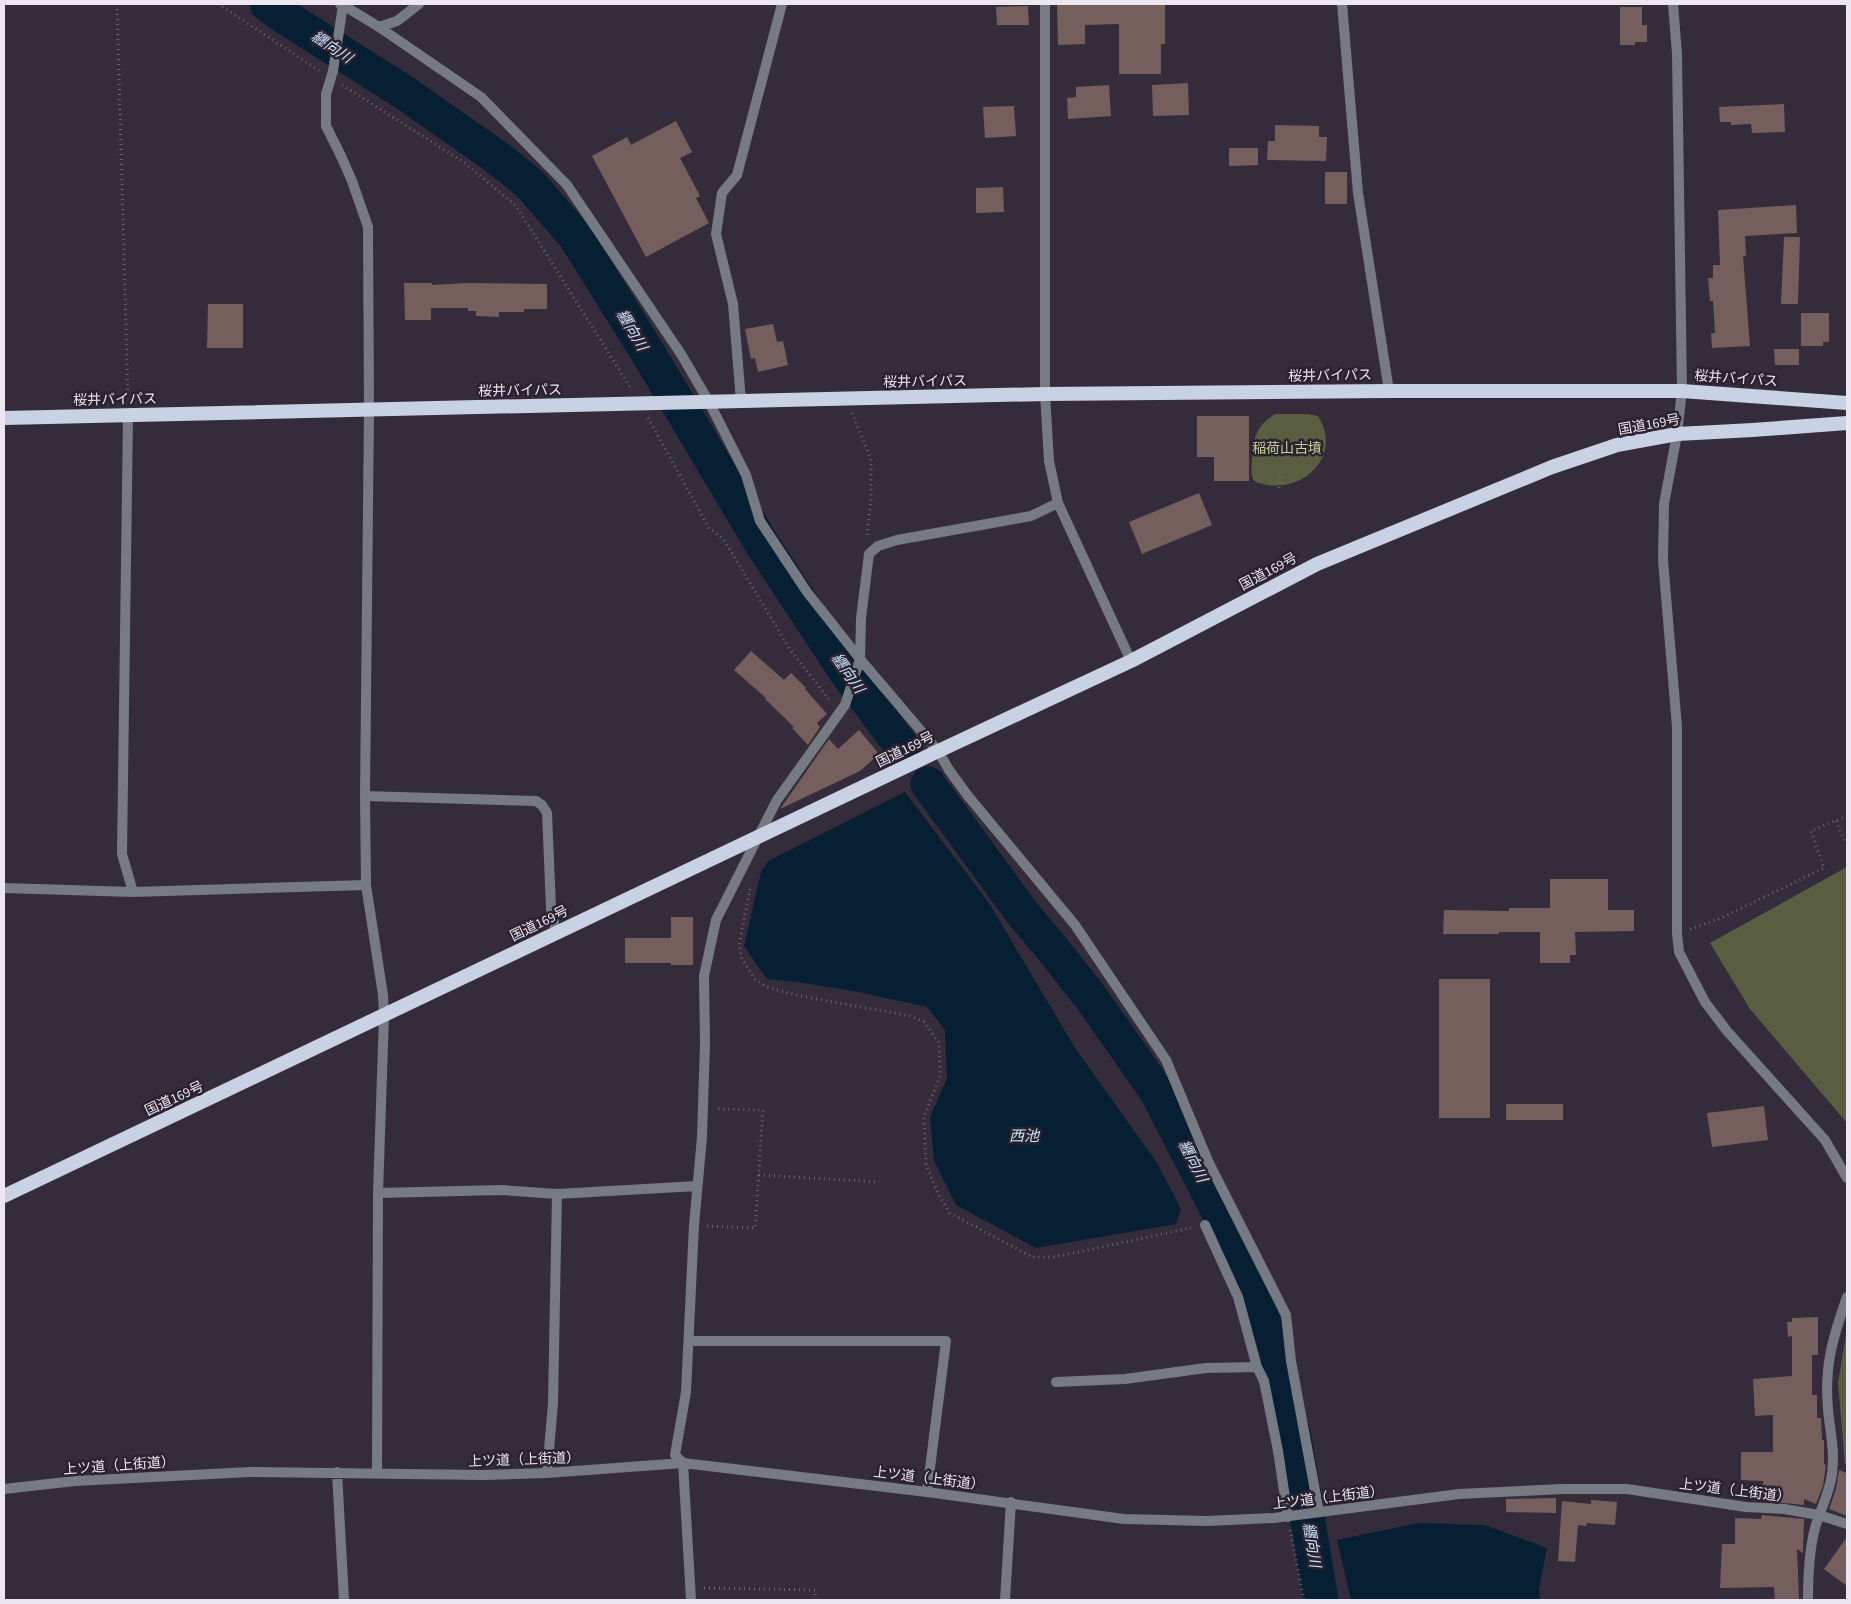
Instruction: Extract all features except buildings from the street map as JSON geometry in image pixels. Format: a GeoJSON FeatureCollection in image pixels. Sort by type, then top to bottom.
{"type":"FeatureCollection","features":[{"type":"Feature","properties":{"kind":"highway","name":"桜井バイパス"},"geometry":{"type":"LineString","coordinates":[[4,418],[1045,394],[1389,391],[1682,391],[1847,402]]}},
{"type":"Feature","properties":{"kind":"highway","name":"国道169号"},"geometry":{"type":"LineString","coordinates":[[4,1196],[1131,661],[1326,560],[1552,467],[1617,445],[1677,434],[1847,423]]}},
{"type":"Feature","properties":{"kind":"street"},"geometry":{"type":"LineString","coordinates":[[379,28],[397,20],[419,4]]}},
{"type":"Feature","properties":{"kind":"street"},"geometry":{"type":"LineString","coordinates":[[741,401],[733,304],[716,234],[722,194],[737,175],[782,4]]}},
{"type":"Feature","properties":{"kind":"street"},"geometry":{"type":"LineString","coordinates":[[1045,4],[1045,394],[1050,461],[1058,503],[1131,661]]}},
{"type":"Feature","properties":{"kind":"street"},"geometry":{"type":"LineString","coordinates":[[1342,4],[1358,193],[1389,391]]}},
{"type":"Feature","properties":{"kind":"street"},"geometry":{"type":"LineString","coordinates":[[1673,4],[1677,54],[1682,391],[1677,434],[1664,504],[1663,560],[1678,727],[1677,934],[1679,952],[1705,1002],[1727,1031],[1825,1140],[1847,1178]]}},
{"type":"Feature","properties":{"kind":"street"},"geometry":{"type":"LineString","coordinates":[[377,1473],[378,1193],[384,1016],[383,995],[366,885],[365,796],[369,410],[368,226],[352,181],[326,126],[326,94],[332,74],[342,5],[481,97],[567,186],[681,354],[709,402],[746,475],[760,521],[807,592],[859,661],[938,751],[968,796],[1075,925],[1166,1060],[1208,1161],[1286,1315],[1291,1361],[1317,1512]]}},
{"type":"Feature","properties":{"kind":"street"},"geometry":{"type":"LineString","coordinates":[[128,415],[122,854],[133,892]]}},
{"type":"Feature","properties":{"kind":"street"},"geometry":{"type":"LineString","coordinates":[[692,1600],[683,1463],[675,1455],[686,1392],[694,1225],[702,1137],[706,969],[716,920],[777,800],[842,709],[859,661],[861,618],[869,554],[878,546],[896,540],[1031,516],[1058,503]]}},
{"type":"Feature","properties":{"kind":"street"},"geometry":{"type":"LineString","coordinates":[[365,796],[536,801],[542,805],[547,813],[551,908],[556,933]]}},
{"type":"Feature","properties":{"kind":"street"},"geometry":{"type":"LineString","coordinates":[[4,888],[133,892],[366,885]]}},
{"type":"Feature","properties":{"kind":"street"},"geometry":{"type":"LineString","coordinates":[[378,1193],[502,1190],[557,1194],[697,1186]]}},
{"type":"Feature","properties":{"kind":"street"},"geometry":{"type":"LineString","coordinates":[[547,1473],[553,1403],[557,1194]]}},
{"type":"Feature","properties":{"kind":"street"},"geometry":{"type":"LineString","coordinates":[[1205,1225],[1238,1297],[1256,1367],[1264,1381],[1290,1516]]}},
{"type":"Feature","properties":{"kind":"street"},"geometry":{"type":"LineString","coordinates":[[1808,1600],[1808,1575],[1815,1530],[1832,1477],[1834,1452],[1828,1408],[1828,1366],[1833,1336],[1847,1297]]}},
{"type":"Feature","properties":{"kind":"street"},"geometry":{"type":"LineString","coordinates":[[689,1340],[946,1341],[927,1492]]}},
{"type":"Feature","properties":{"kind":"street"},"geometry":{"type":"LineString","coordinates":[[1056,1382],[1125,1379],[1206,1368],[1256,1367]]}},
{"type":"Feature","properties":{"kind":"street","name":"上ツ道（上街道）"},"geometry":{"type":"LineString","coordinates":[[4,1489],[75,1481],[250,1472],[484,1475],[547,1473],[683,1463],[1010,1502],[1124,1519],[1207,1521],[1290,1516],[1459,1494],[1563,1489],[1627,1489],[1746,1507],[1784,1509],[1820,1515],[1847,1524]]}},
{"type":"Feature","properties":{"kind":"street"},"geometry":{"type":"LineString","coordinates":[[337,1472],[344,1600]]}},
{"type":"Feature","properties":{"kind":"street"},"geometry":{"type":"LineString","coordinates":[[1005,1600],[1010,1502]]}},
{"type":"Feature","properties":{"kind":"path"},"geometry":{"type":"LineString","coordinates":[[117,4],[128,415]]}},
{"type":"Feature","properties":{"kind":"path"},"geometry":{"type":"LineString","coordinates":[[218,4],[332,74],[465,163],[516,206],[645,403],[709,528],[724,540],[791,651],[842,709]]}},
{"type":"Feature","properties":{"kind":"path"},"geometry":{"type":"LineString","coordinates":[[846,399],[871,460],[871,500],[866,538],[869,554]]}},
{"type":"Feature","properties":{"kind":"path"},"geometry":{"type":"LineString","coordinates":[[1279,488],[1280,472]]}},
{"type":"Feature","properties":{"kind":"path"},"geometry":{"type":"LineString","coordinates":[[1677,934],[1719,919],[1824,868],[1811,831],[1847,816]]}},
{"type":"Feature","properties":{"kind":"path"},"geometry":{"type":"LineString","coordinates":[[1836,821],[1844,840]]}},
{"type":"Feature","properties":{"kind":"path"},"geometry":{"type":"LineString","coordinates":[[751,883],[739,945],[742,959],[755,979],[765,986],[798,995],[910,1016],[924,1022],[939,1043],[940,1076],[924,1117],[926,1164],[938,1194],[950,1213],[1032,1257],[1055,1257],[1205,1225]]}},
{"type":"Feature","properties":{"kind":"path"},"geometry":{"type":"LineString","coordinates":[[694,1225],[756,1228],[762,1110],[702,1109]]}},
{"type":"Feature","properties":{"kind":"path"},"geometry":{"type":"LineString","coordinates":[[759,1175],[880,1182]]}},
{"type":"Feature","properties":{"kind":"path"},"geometry":{"type":"LineString","coordinates":[[1290,1516],[1304,1600]]}},
{"type":"Feature","properties":{"kind":"path"},"geometry":{"type":"LineString","coordinates":[[691,1588],[815,1590],[816,1600]]}},
{"type":"Feature","properties":{"kind":"green space","name":"稲荷山古墳"},"geometry":{"type":"Polygon","coordinates":[[[1275,414],[1318,416],[1324,431],[1326,444],[1322,457],[1315,468],[1305,477],[1292,483],[1278,486],[1256,482],[1253,479],[1251,469],[1254,440],[1258,430],[1265,421],[1275,414]]]}},
{"type":"Feature","properties":{"kind":"green space"},"geometry":{"type":"Polygon","coordinates":[[[1847,867],[1847,1123],[1750,1009],[1710,943],[1847,867]]]}},
{"type":"Feature","properties":{"kind":"green space"},"geometry":{"type":"Polygon","coordinates":[[[1847,1329],[1847,1465],[1845,1464],[1838,1383],[1847,1329]]]}},
{"type":"Feature","properties":{"kind":"water","name":"西池"},"geometry":{"type":"Polygon","coordinates":[[[905,792],[989,903],[1075,1048],[1157,1163],[1181,1209],[1176,1224],[1036,1248],[956,1205],[934,1161],[930,1117],[947,1078],[945,1030],[927,1007],[859,992],[767,979],[744,946],[761,872],[768,861],[905,792]]]}},
{"type":"Feature","properties":{"kind":"water"},"geometry":{"type":"Polygon","coordinates":[[[1418,1523],[1485,1525],[1547,1548],[1539,1588],[1540,1600],[1351,1600],[1337,1540],[1418,1523]]]}},
{"type":"Feature","properties":{"kind":"waterway","name":"纒向川"},"geometry":{"type":"LineString","coordinates":[[267,4],[405,93],[495,156],[529,183],[575,236],[645,348],[762,544],[847,673],[903,748]]}},
{"type":"Feature","properties":{"kind":"waterway","name":"纒向川"},"geometry":{"type":"LineString","coordinates":[[928,784],[1023,914],[1092,999],[1157,1092],[1230,1234],[1265,1326],[1294,1438],[1321,1600]]}}]}
